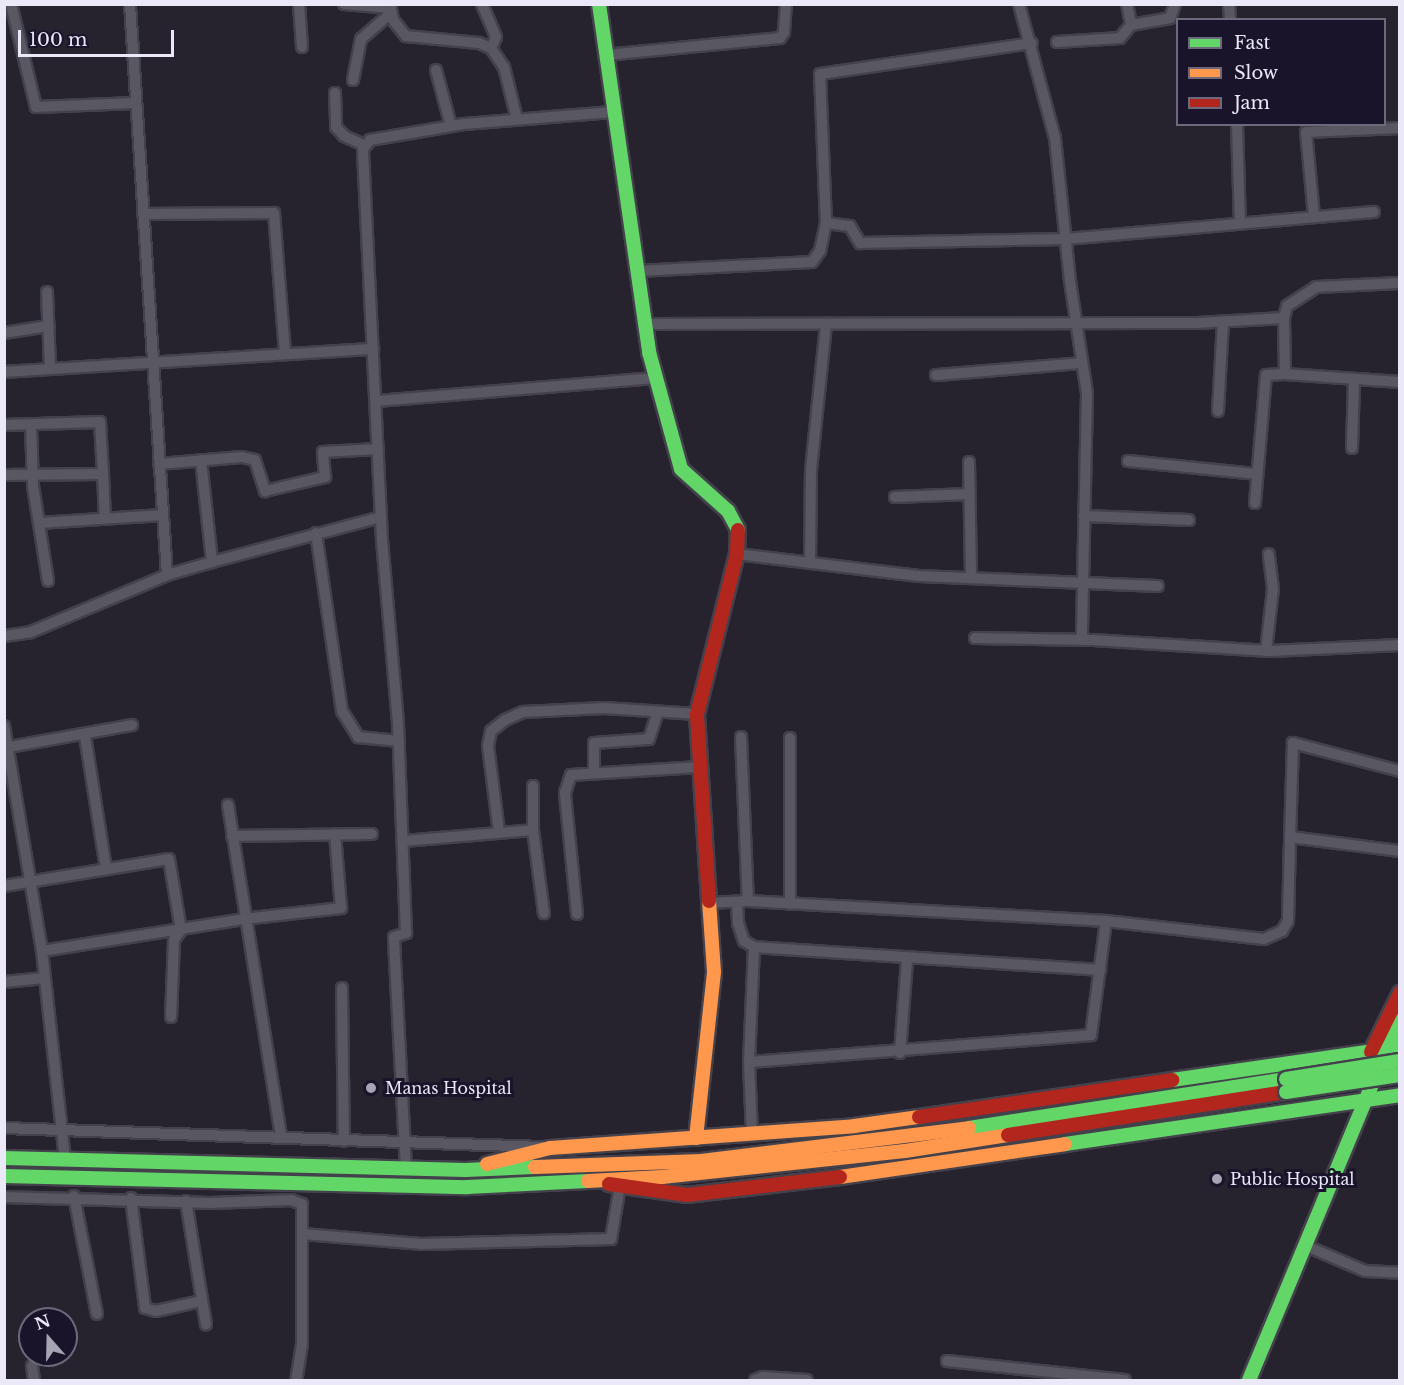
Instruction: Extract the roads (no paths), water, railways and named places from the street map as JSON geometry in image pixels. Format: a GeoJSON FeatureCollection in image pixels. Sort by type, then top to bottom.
{"type":"FeatureCollection","features":[{"type":"Feature","properties":{"kind":"main road"},"geometry":{"type":"LineString","coordinates":[[599,4],[645,324],[656,378],[681,469],[728,511],[738,529],[737,554],[697,714],[714,972],[696,1138]]}},
{"type":"Feature","properties":{"kind":"main road"},"geometry":{"type":"LineString","coordinates":[[1249,1380],[1304,1245],[1358,1101],[1371,1052],[1400,993]]}},
{"type":"Feature","properties":{"kind":"main road"},"geometry":{"type":"LineString","coordinates":[[1240,1380],[1358,1101],[1393,1048],[1400,1021]]}},
{"type":"Feature","properties":{"kind":"main road"},"geometry":{"type":"LineString","coordinates":[[465,1170],[550,1148],[866,1125],[1393,1048]]}},
{"type":"Feature","properties":{"kind":"main road"},"geometry":{"type":"LineString","coordinates":[[4,1176],[467,1187],[744,1170],[905,1151],[1286,1086],[1400,1061]]}},
{"type":"Feature","properties":{"kind":"main road"},"geometry":{"type":"LineString","coordinates":[[4,1158],[465,1170],[614,1167],[792,1152],[1286,1086],[1400,1075]]}},
{"type":"Feature","properties":{"kind":"main road"},"geometry":{"type":"LineString","coordinates":[[591,1181],[687,1195],[748,1191],[1400,1095]]}},
{"type":"Feature","properties":{"kind":"street"},"geometry":{"type":"LineString","coordinates":[[11,4],[36,107],[135,103]]}},
{"type":"Feature","properties":{"kind":"street"},"geometry":{"type":"LineString","coordinates":[[130,4],[167,575]]}},
{"type":"Feature","properties":{"kind":"street"},"geometry":{"type":"LineString","coordinates":[[299,4],[302,47]]}},
{"type":"Feature","properties":{"kind":"street"},"geometry":{"type":"LineString","coordinates":[[344,4],[391,9]]}},
{"type":"Feature","properties":{"kind":"street"},"geometry":{"type":"LineString","coordinates":[[482,4],[496,36],[491,48]]}},
{"type":"Feature","properties":{"kind":"street"},"geometry":{"type":"LineString","coordinates":[[606,55],[780,38],[784,32],[786,4]]}},
{"type":"Feature","properties":{"kind":"street"},"geometry":{"type":"LineString","coordinates":[[1019,4],[1032,43],[1055,138],[1065,239],[1087,393],[1082,640]]}},
{"type":"Feature","properties":{"kind":"street"},"geometry":{"type":"LineString","coordinates":[[1127,4],[1131,26]]}},
{"type":"Feature","properties":{"kind":"street"},"geometry":{"type":"LineString","coordinates":[[1057,42],[1120,38],[1131,26],[1170,18],[1175,4]]}},
{"type":"Feature","properties":{"kind":"street"},"geometry":{"type":"LineString","coordinates":[[391,9],[398,30],[406,36],[479,43],[491,48],[504,67],[517,119]]}},
{"type":"Feature","properties":{"kind":"street"},"geometry":{"type":"LineString","coordinates":[[353,80],[361,39],[391,9]]}},
{"type":"Feature","properties":{"kind":"street"},"geometry":{"type":"LineString","coordinates":[[638,271],[812,262],[820,251],[826,223],[820,74],[1032,43]]}},
{"type":"Feature","properties":{"kind":"street"},"geometry":{"type":"LineString","coordinates":[[436,70],[452,126]]}},
{"type":"Feature","properties":{"kind":"street"},"geometry":{"type":"LineString","coordinates":[[335,93],[336,127],[344,136],[364,145]]}},
{"type":"Feature","properties":{"kind":"street"},"geometry":{"type":"LineString","coordinates":[[406,1169],[394,937],[406,933],[399,741],[381,517],[364,145],[369,140],[452,126],[613,112]]}},
{"type":"Feature","properties":{"kind":"street"},"geometry":{"type":"LineString","coordinates":[[1237,126],[1240,223]]}},
{"type":"Feature","properties":{"kind":"street"},"geometry":{"type":"LineString","coordinates":[[1314,216],[1306,132],[1400,128]]}},
{"type":"Feature","properties":{"kind":"street"},"geometry":{"type":"LineString","coordinates":[[826,223],[850,226],[860,243],[1065,239],[1374,212]]}},
{"type":"Feature","properties":{"kind":"street"},"geometry":{"type":"LineString","coordinates":[[143,214],[274,213],[285,353]]}},
{"type":"Feature","properties":{"kind":"street"},"geometry":{"type":"LineString","coordinates":[[1285,374],[1284,318],[1287,306],[1316,286],[1400,283]]}},
{"type":"Feature","properties":{"kind":"street"},"geometry":{"type":"LineString","coordinates":[[47,292],[50,368]]}},
{"type":"Feature","properties":{"kind":"street"},"geometry":{"type":"LineString","coordinates":[[645,324],[1077,324],[1223,322],[1284,318]]}},
{"type":"Feature","properties":{"kind":"street"},"geometry":{"type":"LineString","coordinates":[[1218,411],[1223,322]]}},
{"type":"Feature","properties":{"kind":"street"},"geometry":{"type":"LineString","coordinates":[[810,563],[812,470],[826,324]]}},
{"type":"Feature","properties":{"kind":"street"},"geometry":{"type":"LineString","coordinates":[[4,333],[48,326]]}},
{"type":"Feature","properties":{"kind":"street"},"geometry":{"type":"LineString","coordinates":[[4,372],[152,360],[372,349]]}},
{"type":"Feature","properties":{"kind":"street"},"geometry":{"type":"LineString","coordinates":[[936,375],[1082,363]]}},
{"type":"Feature","properties":{"kind":"street"},"geometry":{"type":"LineString","coordinates":[[1255,503],[1266,375],[1285,374],[1400,382]]}},
{"type":"Feature","properties":{"kind":"street"},"geometry":{"type":"LineString","coordinates":[[376,400],[656,378]]}},
{"type":"Feature","properties":{"kind":"street"},"geometry":{"type":"LineString","coordinates":[[1352,448],[1354,379]]}},
{"type":"Feature","properties":{"kind":"street"},"geometry":{"type":"LineString","coordinates":[[4,425],[100,422],[105,519]]}},
{"type":"Feature","properties":{"kind":"street"},"geometry":{"type":"LineString","coordinates":[[31,425],[33,474],[48,581]]}},
{"type":"Feature","properties":{"kind":"street"},"geometry":{"type":"LineString","coordinates":[[159,464],[242,457],[255,460],[265,491],[325,477],[322,452],[378,449]]}},
{"type":"Feature","properties":{"kind":"street"},"geometry":{"type":"LineString","coordinates":[[201,460],[212,562]]}},
{"type":"Feature","properties":{"kind":"street"},"geometry":{"type":"LineString","coordinates":[[1128,461],[1257,474]]}},
{"type":"Feature","properties":{"kind":"street"},"geometry":{"type":"LineString","coordinates":[[969,462],[971,577]]}},
{"type":"Feature","properties":{"kind":"street"},"geometry":{"type":"LineString","coordinates":[[4,475],[103,474]]}},
{"type":"Feature","properties":{"kind":"street"},"geometry":{"type":"LineString","coordinates":[[895,497],[969,494]]}},
{"type":"Feature","properties":{"kind":"street"},"geometry":{"type":"LineString","coordinates":[[39,523],[163,515]]}},
{"type":"Feature","properties":{"kind":"street"},"geometry":{"type":"LineString","coordinates":[[1084,516],[1189,520]]}},
{"type":"Feature","properties":{"kind":"street"},"geometry":{"type":"LineString","coordinates":[[4,636],[31,632],[167,575],[381,517]]}},
{"type":"Feature","properties":{"kind":"street"},"geometry":{"type":"LineString","coordinates":[[316,533],[342,711],[358,737],[399,741]]}},
{"type":"Feature","properties":{"kind":"street"},"geometry":{"type":"LineString","coordinates":[[737,554],[919,576],[1084,580],[1158,586]]}},
{"type":"Feature","properties":{"kind":"street"},"geometry":{"type":"LineString","coordinates":[[1266,651],[1273,590],[1269,554]]}},
{"type":"Feature","properties":{"kind":"street"},"geometry":{"type":"LineString","coordinates":[[975,638],[1082,640],[1266,651],[1400,645]]}},
{"type":"Feature","properties":{"kind":"street"},"geometry":{"type":"LineString","coordinates":[[499,832],[488,746],[491,730],[523,712],[604,708],[697,714]]}},
{"type":"Feature","properties":{"kind":"street"},"geometry":{"type":"LineString","coordinates":[[594,771],[594,743],[649,739],[658,712]]}},
{"type":"Feature","properties":{"kind":"street"},"geometry":{"type":"LineString","coordinates":[[9,747],[85,736],[132,725]]}},
{"type":"Feature","properties":{"kind":"street"},"geometry":{"type":"LineString","coordinates":[[4,726],[42,951],[65,1160]]}},
{"type":"Feature","properties":{"kind":"street"},"geometry":{"type":"LineString","coordinates":[[85,736],[106,869]]}},
{"type":"Feature","properties":{"kind":"street"},"geometry":{"type":"LineString","coordinates":[[741,737],[743,902],[738,923],[744,941],[754,947],[906,959],[1100,970]]}},
{"type":"Feature","properties":{"kind":"street"},"geometry":{"type":"LineString","coordinates":[[790,738],[790,904]]}},
{"type":"Feature","properties":{"kind":"street"},"geometry":{"type":"LineString","coordinates":[[708,903],[790,904],[1106,921],[1274,937],[1288,921],[1293,743],[1400,771]]}},
{"type":"Feature","properties":{"kind":"street"},"geometry":{"type":"LineString","coordinates":[[577,914],[566,782],[580,772],[699,767]]}},
{"type":"Feature","properties":{"kind":"street"},"geometry":{"type":"LineString","coordinates":[[533,786],[533,830],[544,913]]}},
{"type":"Feature","properties":{"kind":"street"},"geometry":{"type":"LineString","coordinates":[[228,805],[243,919],[268,1039],[281,1137]]}},
{"type":"Feature","properties":{"kind":"street"},"geometry":{"type":"LineString","coordinates":[[402,841],[533,830]]}},
{"type":"Feature","properties":{"kind":"street"},"geometry":{"type":"LineString","coordinates":[[42,951],[243,919],[341,908],[334,834]]}},
{"type":"Feature","properties":{"kind":"street"},"geometry":{"type":"LineString","coordinates":[[232,836],[372,834]]}},
{"type":"Feature","properties":{"kind":"street"},"geometry":{"type":"LineString","coordinates":[[1290,837],[1400,851]]}},
{"type":"Feature","properties":{"kind":"street"},"geometry":{"type":"LineString","coordinates":[[4,886],[169,859],[180,930],[174,940],[171,1017]]}},
{"type":"Feature","properties":{"kind":"street"},"geometry":{"type":"LineString","coordinates":[[749,1062],[900,1053],[1091,1035],[1106,921]]}},
{"type":"Feature","properties":{"kind":"street"},"geometry":{"type":"LineString","coordinates":[[752,1134],[749,1062],[754,947]]}},
{"type":"Feature","properties":{"kind":"street"},"geometry":{"type":"LineString","coordinates":[[900,1053],[906,959]]}},
{"type":"Feature","properties":{"kind":"street"},"geometry":{"type":"LineString","coordinates":[[4,982],[45,978]]}},
{"type":"Feature","properties":{"kind":"street"},"geometry":{"type":"LineString","coordinates":[[342,988],[344,1141]]}},
{"type":"Feature","properties":{"kind":"street"},"geometry":{"type":"LineString","coordinates":[[4,1128],[550,1148]]}},
{"type":"Feature","properties":{"kind":"street"},"geometry":{"type":"LineString","coordinates":[[296,1380],[302,1344],[302,1184]]}},
{"type":"Feature","properties":{"kind":"street"},"geometry":{"type":"LineString","coordinates":[[303,1234],[421,1244],[611,1239],[620,1186]]}},
{"type":"Feature","properties":{"kind":"street"},"geometry":{"type":"LineString","coordinates":[[4,1197],[74,1196],[301,1203]]}},
{"type":"Feature","properties":{"kind":"street"},"geometry":{"type":"LineString","coordinates":[[74,1196],[97,1314]]}},
{"type":"Feature","properties":{"kind":"street"},"geometry":{"type":"LineString","coordinates":[[131,1198],[146,1308],[156,1311],[202,1301]]}},
{"type":"Feature","properties":{"kind":"street"},"geometry":{"type":"LineString","coordinates":[[186,1201],[206,1324]]}},
{"type":"Feature","properties":{"kind":"street"},"geometry":{"type":"LineString","coordinates":[[1304,1245],[1365,1271],[1400,1273]]}},
{"type":"Feature","properties":{"kind":"street"},"geometry":{"type":"LineString","coordinates":[[947,1361],[1125,1380]]}},
{"type":"Feature","properties":{"kind":"street"},"geometry":{"type":"LineString","coordinates":[[755,1380],[763,1377],[807,1380]]}},
{"type":"Feature","properties":{"kind":"place","name":"Manas Hospital"},"geometry":{"type":"Point","coordinates":[371,1088]}},
{"type":"Feature","properties":{"kind":"place","name":"Public Hospital"},"geometry":{"type":"Point","coordinates":[1217,1179]}}]}
